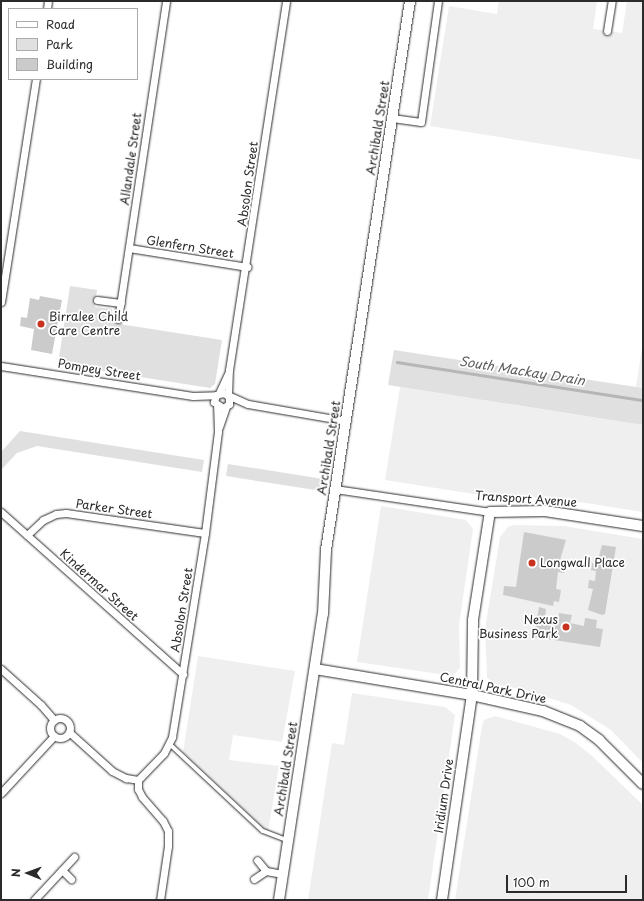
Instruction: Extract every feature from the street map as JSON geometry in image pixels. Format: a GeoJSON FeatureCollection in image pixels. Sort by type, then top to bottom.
{"type":"FeatureCollection","features":[{"type":"Feature","properties":{"kind":"street","name":"Allandale Street"},"geometry":{"type":"LineString","coordinates":[[118,319],[166,1]]}},
{"type":"Feature","properties":{"kind":"street","name":"Absolon Street"},"geometry":{"type":"LineString","coordinates":[[218,431],[229,396],[229,370],[247,267],[286,1]]}},
{"type":"Feature","properties":{"kind":"street","name":"Archibald Street"},"geometry":{"type":"LineString","coordinates":[[279,900],[323,614],[326,550],[410,1]]}},
{"type":"Feature","properties":{"kind":"street"},"geometry":{"type":"LineString","coordinates":[[392,118],[421,122],[438,1]]}},
{"type":"Feature","properties":{"kind":"street"},"geometry":{"type":"LineString","coordinates":[[607,31],[612,1]]}},
{"type":"Feature","properties":{"kind":"street"},"geometry":{"type":"LineString","coordinates":[[1,302],[36,80]]}},
{"type":"Feature","properties":{"kind":"street","name":"Glenfern Street"},"geometry":{"type":"LineString","coordinates":[[129,248],[247,267]]}},
{"type":"Feature","properties":{"kind":"street"},"geometry":{"type":"LineString","coordinates":[[97,300],[121,303]]}},
{"type":"Feature","properties":{"kind":"street","name":"Pompey Street"},"geometry":{"type":"LineString","coordinates":[[1,366],[193,396],[216,405],[227,406]]}},
{"type":"Feature","properties":{"kind":"street","name":"Absolon Street"},"geometry":{"type":"LineString","coordinates":[[170,744],[183,674],[205,533],[218,431],[216,405],[218,394],[229,370]]}},
{"type":"Feature","properties":{"kind":"street"},"geometry":{"type":"LineString","coordinates":[[218,394],[229,396],[248,404],[346,420]]}},
{"type":"Feature","properties":{"kind":"street","name":"Pompey Street"},"geometry":{"type":"LineString","coordinates":[[193,396],[218,394]]}},
{"type":"Feature","properties":{"kind":"street"},"geometry":{"type":"LineString","coordinates":[[227,406],[248,404]]}},
{"type":"Feature","properties":{"kind":"street","name":"Transport Avenue"},"geometry":{"type":"LineString","coordinates":[[335,489],[490,512],[545,512],[643,526]]}},
{"type":"Feature","properties":{"kind":"street","name":"Kindermar Street"},"geometry":{"type":"LineString","coordinates":[[1,512],[183,674]]}},
{"type":"Feature","properties":{"kind":"street"},"geometry":{"type":"LineString","coordinates":[[472,695],[473,620],[490,512]]}},
{"type":"Feature","properties":{"kind":"street","name":"Parker Street"},"geometry":{"type":"LineString","coordinates":[[27,535],[42,520],[56,514],[66,513],[205,533]]}},
{"type":"Feature","properties":{"kind":"street"},"geometry":{"type":"LineString","coordinates":[[1,669],[42,704],[54,720],[66,721],[69,732],[112,771],[126,778],[138,780]]}},
{"type":"Feature","properties":{"kind":"street","name":"Central Park Drive"},"geometry":{"type":"LineString","coordinates":[[315,669],[472,695],[543,711],[580,726],[599,740],[643,784]]}},
{"type":"Feature","properties":{"kind":"street","name":"Iridium Drive"},"geometry":{"type":"LineString","coordinates":[[442,900],[472,695]]}},
{"type":"Feature","properties":{"kind":"street"},"geometry":{"type":"LineString","coordinates":[[54,720],[50,730],[54,736],[62,738],[69,732]]}},
{"type":"Feature","properties":{"kind":"street"},"geometry":{"type":"LineString","coordinates":[[1,793],[54,736]]}},
{"type":"Feature","properties":{"kind":"street"},"geometry":{"type":"LineString","coordinates":[[160,900],[168,831],[163,821],[142,797],[138,789],[138,780],[170,744]]}},
{"type":"Feature","properties":{"kind":"street"},"geometry":{"type":"LineString","coordinates":[[34,900],[74,857]]}},
{"type":"Feature","properties":{"kind":"street"},"geometry":{"type":"LineString","coordinates":[[257,860],[266,871],[283,874]]}},
{"type":"Feature","properties":{"kind":"street"},"geometry":{"type":"LineString","coordinates":[[62,870],[71,879]]}},
{"type":"Feature","properties":{"kind":"street"},"geometry":{"type":"LineString","coordinates":[[254,879],[266,871]]}},
{"type":"Feature","properties":{"kind":"lane"},"geometry":{"type":"LineString","coordinates":[[170,744],[263,831],[288,840]]}},
{"type":"Feature","properties":{"kind":"shaded area"},"geometry":{"type":"Polygon","coordinates":[[[499,1],[597,1],[593,29],[622,33],[627,1],[643,1],[643,160],[430,126],[449,6],[497,14],[499,1]]]}},
{"type":"Feature","properties":{"kind":"shaded area"},"geometry":{"type":"Polygon","coordinates":[[[643,341],[643,388],[636,387],[643,341]]]}},
{"type":"Feature","properties":{"kind":"shaded area"},"geometry":{"type":"Polygon","coordinates":[[[400,387],[643,425],[643,512],[554,498],[493,497],[385,480],[400,387]]]}},
{"type":"Feature","properties":{"kind":"shaded area"},"geometry":{"type":"Polygon","coordinates":[[[381,506],[466,520],[473,529],[459,625],[460,668],[453,676],[357,662],[381,506]]]}},
{"type":"Feature","properties":{"kind":"shaded area"},"geometry":{"type":"Polygon","coordinates":[[[514,525],[564,526],[643,539],[643,763],[611,730],[571,705],[521,689],[498,685],[487,678],[485,629],[500,537],[508,527],[514,525]]]}},
{"type":"Feature","properties":{"kind":"shaded area"},"geometry":{"type":"Polygon","coordinates":[[[198,656],[295,671],[282,742],[233,735],[229,760],[279,766],[268,832],[183,752],[198,656]]]}},
{"type":"Feature","properties":{"kind":"shaded area"},"geometry":{"type":"Polygon","coordinates":[[[352,693],[445,707],[455,715],[428,900],[308,900],[332,743],[344,745],[352,693]]]}},
{"type":"Feature","properties":{"kind":"shaded area"},"geometry":{"type":"Polygon","coordinates":[[[495,716],[560,734],[576,743],[591,755],[643,805],[643,900],[455,900],[482,726],[484,720],[495,716]]]}},
{"type":"Feature","properties":{"kind":"green space"},"geometry":{"type":"Polygon","coordinates":[[[70,286],[97,290],[95,307],[112,309],[113,323],[222,340],[215,384],[210,388],[58,364],[70,286]]]}},
{"type":"Feature","properties":{"kind":"green space"},"geometry":{"type":"Polygon","coordinates":[[[394,350],[643,388],[643,425],[388,385],[394,350]]]}},
{"type":"Feature","properties":{"kind":"green space"},"geometry":{"type":"Polygon","coordinates":[[[20,431],[204,460],[202,472],[37,446],[17,453],[1,470],[1,452],[20,431]]]}},
{"type":"Feature","properties":{"kind":"green space"},"geometry":{"type":"Polygon","coordinates":[[[228,464],[323,479],[322,491],[226,476],[228,464]]]}},
{"type":"Feature","properties":{"kind":"building"},"geometry":{"type":"Polygon","coordinates":[[[40,296],[62,300],[52,354],[31,350],[34,329],[20,326],[21,317],[27,318],[30,298],[39,300],[40,296]]]}},
{"type":"Feature","properties":{"kind":"building","name":"Longwall Place"},"geometry":{"type":"Polygon","coordinates":[[[524,532],[566,540],[560,560],[566,561],[564,573],[558,572],[556,589],[561,590],[559,602],[554,601],[553,606],[503,595],[504,586],[516,587],[524,532]]]}},
{"type":"Feature","properties":{"kind":"building"},"geometry":{"type":"Polygon","coordinates":[[[602,545],[616,547],[605,614],[602,615],[588,610],[593,589],[588,588],[589,580],[595,581],[596,571],[591,570],[592,563],[597,564],[602,545]]]}},
{"type":"Feature","properties":{"kind":"building","name":"Nexus Business Park"},"geometry":{"type":"Polygon","coordinates":[[[539,607],[546,609],[545,619],[558,621],[559,613],[572,615],[570,623],[584,626],[585,618],[597,620],[596,628],[603,629],[600,647],[534,637],[539,607]]]}},
{"type":"Feature","properties":{"kind":"waterway","name":"South Mackay Drain"},"geometry":{"type":"LineString","coordinates":[[397,362],[643,400]]}},
{"type":"Feature","properties":{"kind":"place","name":"Birralee Child Care Centre"},"geometry":{"type":"Point","coordinates":[41,324]}},
{"type":"Feature","properties":{"kind":"place","name":"Longwall Place"},"geometry":{"type":"Point","coordinates":[532,563]}},
{"type":"Feature","properties":{"kind":"place","name":"Nexus Business Park"},"geometry":{"type":"Point","coordinates":[566,627]}}]}
